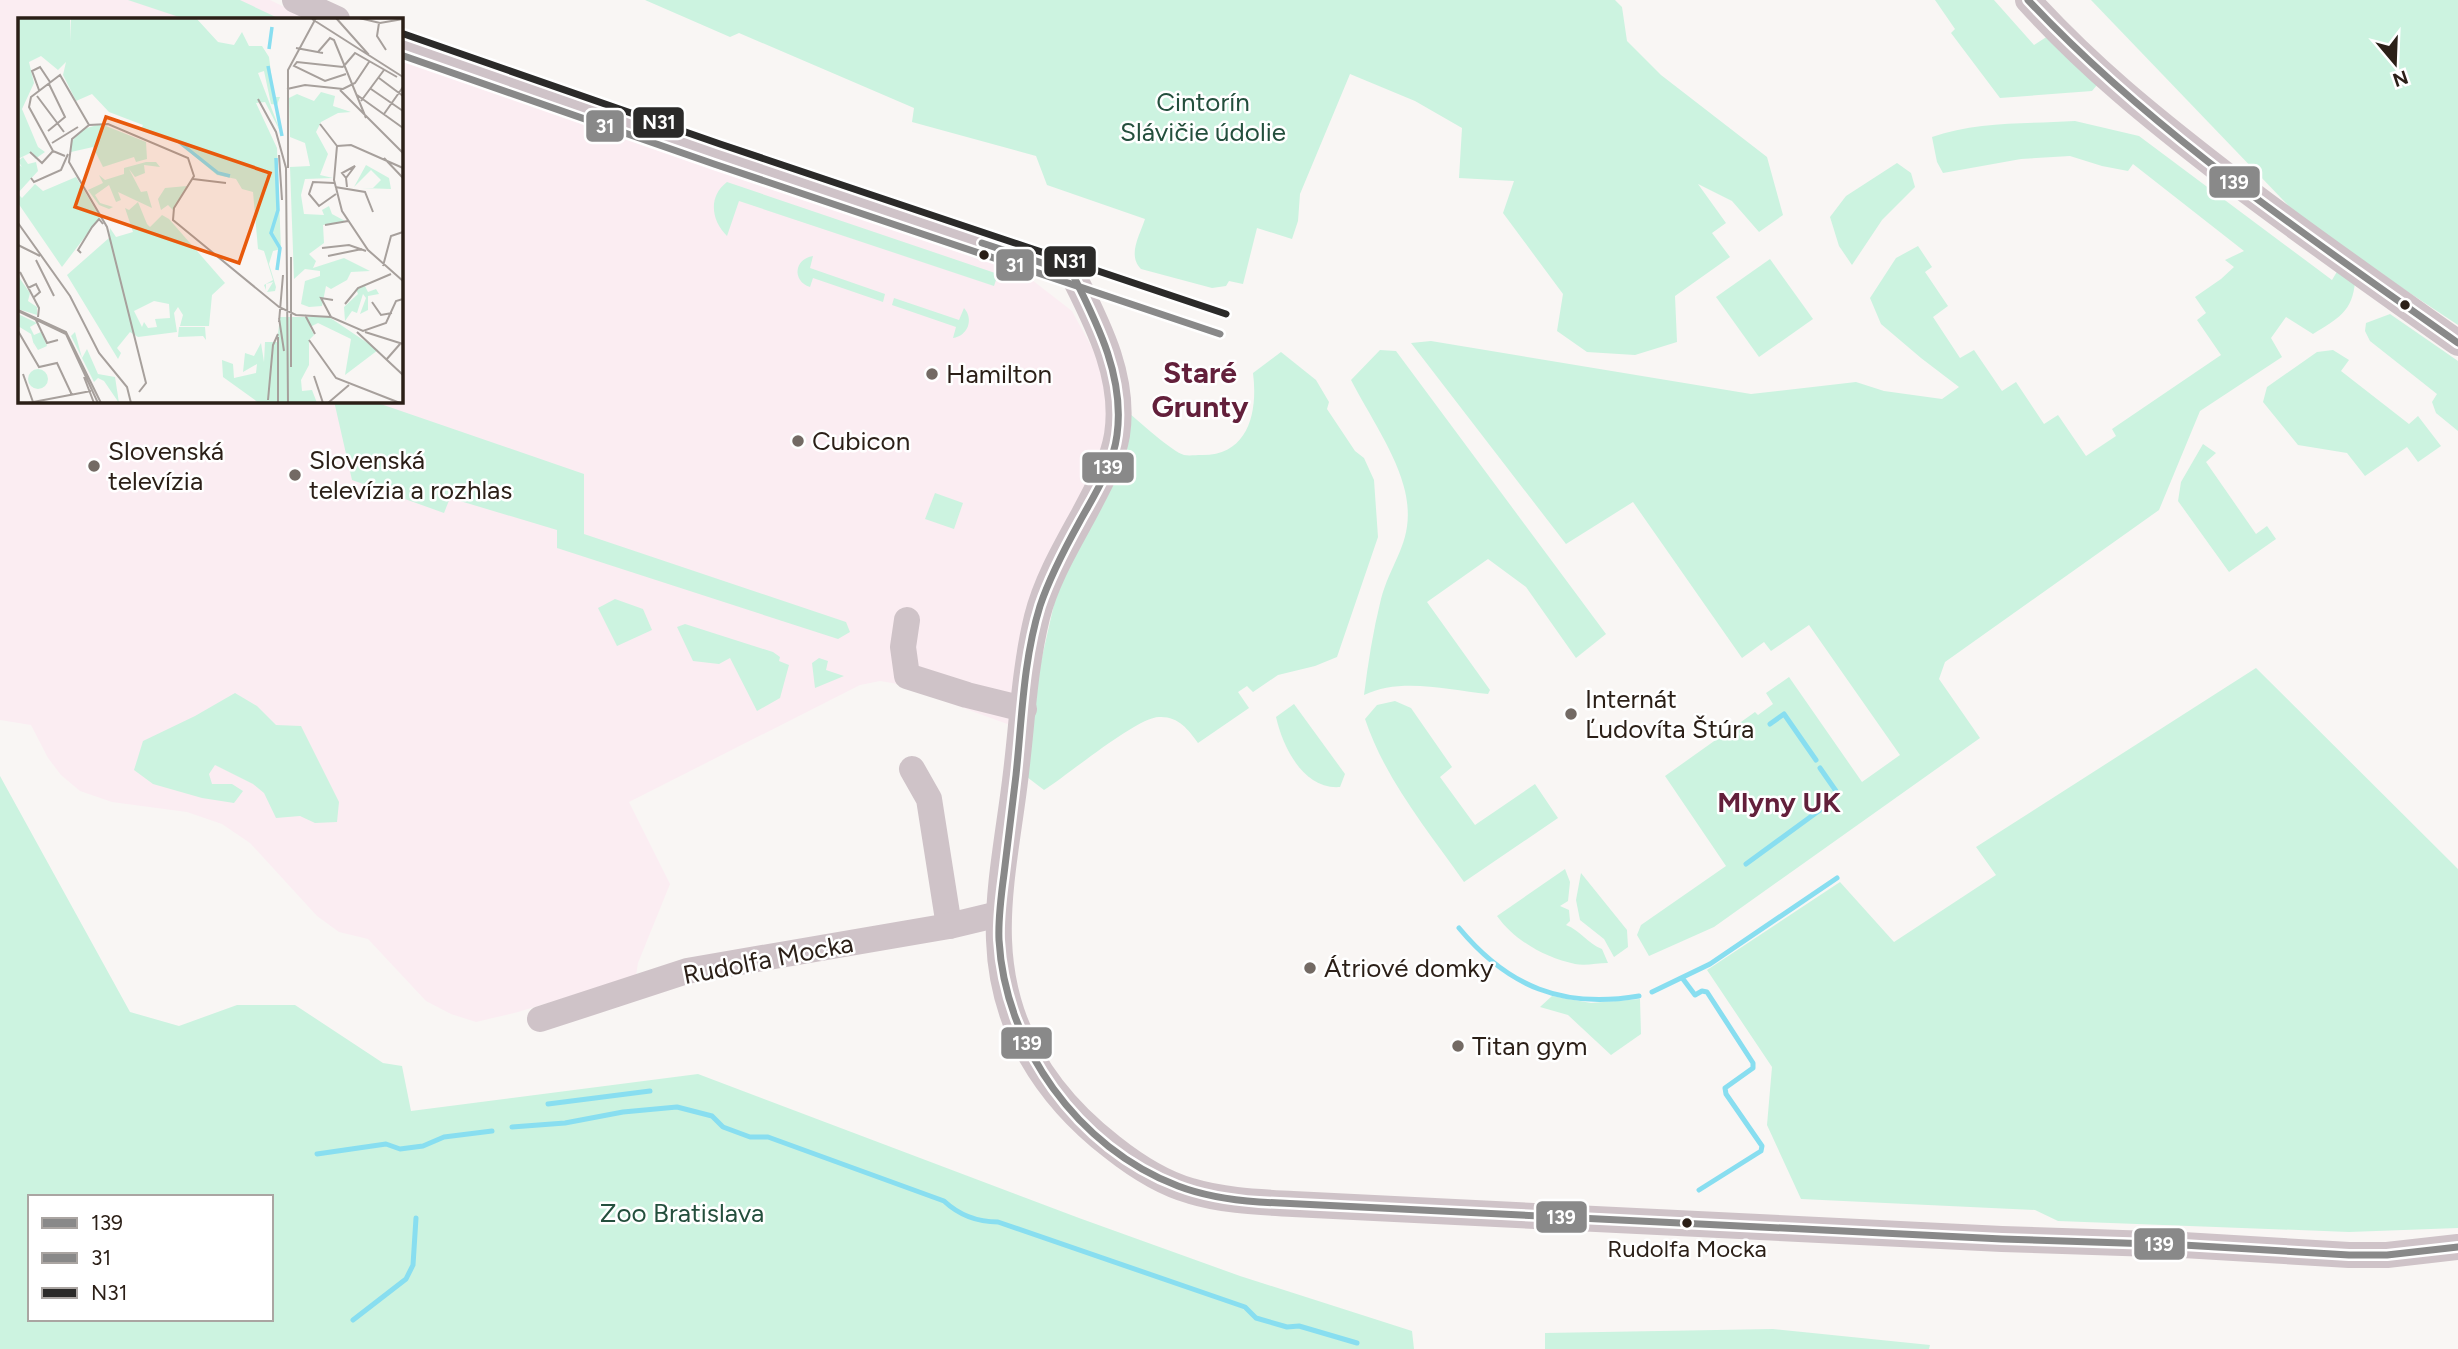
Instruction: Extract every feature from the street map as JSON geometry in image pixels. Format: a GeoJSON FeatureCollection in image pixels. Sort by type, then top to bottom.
{"type":"FeatureCollection","features":[{"type":"Feature","properties":{"kind":"street"},"geometry":{"type":"LineString","coordinates":[[295,0],[335,18]]}},
{"type":"Feature","properties":{"kind":"street"},"geometry":{"type":"LineString","coordinates":[[2028,0],[2067,42],[2124,95],[2290,223],[2458,343]]}},
{"type":"Feature","properties":{"kind":"street"},"geometry":{"type":"LineString","coordinates":[[402,44],[522,88],[1072,273],[1101,331],[1110,360],[1116,388],[1117,435],[1103,478],[1056,566],[1033,638],[999,914],[999,939],[1004,982],[1018,1028],[1044,1078],[1069,1110],[1126,1158],[1156,1177],[1191,1191],[1226,1199],[1293,1204],[2349,1255],[2387,1255],[2458,1247]]}},
{"type":"Feature","properties":{"kind":"street"},"geometry":{"type":"LineString","coordinates":[[907,620],[903,647],[907,676],[1024,709]]}},
{"type":"Feature","properties":{"kind":"street"},"geometry":{"type":"LineString","coordinates":[[912,769],[929,799],[949,926]]}},
{"type":"Feature","properties":{"kind":"street","name":"Rudolfa Mocka"},"geometry":{"type":"LineString","coordinates":[[540,1019],[687,971],[949,926],[999,914]]}},
{"type":"Feature","properties":{"kind":"shaded area","name":"Slovenská televízia a rozhlas"},"geometry":{"type":"Polygon","coordinates":[[[0,0],[270,0],[307,18],[18,18],[18,402],[402,402],[402,59],[1023,273],[1072,311],[1102,366],[1111,419],[1010,725],[898,684],[880,681],[860,685],[629,802],[670,884],[638,963],[636,976],[476,1022],[451,1014],[426,1001],[368,939],[339,932],[317,916],[250,843],[222,824],[187,812],[112,802],[80,791],[61,775],[48,758],[31,725],[0,720],[0,0]]]}},
{"type":"Feature","properties":{"kind":"green space"},"geometry":{"type":"Polygon","coordinates":[[[128,0],[240,0],[278,18],[182,18],[128,0]]]}},
{"type":"Feature","properties":{"kind":"green space","name":"Cintorín Slávičie údolie"},"geometry":{"type":"Polygon","coordinates":[[[645,0],[1615,0],[1622,7],[1627,41],[1661,75],[1767,157],[1783,215],[1759,232],[1732,201],[1698,184],[1726,223],[1712,233],[1730,257],[1675,296],[1677,342],[1635,355],[1587,352],[1557,331],[1563,294],[1503,213],[1514,181],[1459,178],[1462,128],[1415,101],[1350,74],[1300,194],[1298,221],[1292,239],[1257,228],[1243,284],[1229,281],[1226,286],[1212,288],[1141,269],[1135,258],[1135,251],[1145,219],[1047,185],[1036,156],[912,122],[914,108],[739,33],[730,37],[645,0]]]}},
{"type":"Feature","properties":{"kind":"green space"},"geometry":{"type":"Polygon","coordinates":[[[1935,0],[1994,0],[2034,45],[2048,36],[2097,85],[2092,91],[2000,98],[1951,33],[1955,29],[1935,0]]]}},
{"type":"Feature","properties":{"kind":"green space"},"geometry":{"type":"Polygon","coordinates":[[[2091,0],[2458,0],[2458,325],[2307,225],[2091,0]]]}},
{"type":"Feature","properties":{"kind":"green space"},"geometry":{"type":"Polygon","coordinates":[[[2075,121],[2139,136],[2332,280],[2338,270],[2355,281],[2351,300],[2342,314],[2313,334],[2286,317],[2271,338],[2282,357],[2200,411],[2159,510],[1945,662],[1939,679],[1980,738],[1714,927],[1649,956],[1637,935],[1641,925],[1726,866],[1665,776],[1755,712],[1758,715],[1773,704],[1766,693],[1789,677],[1862,782],[1900,755],[1809,625],[1771,651],[1764,642],[1742,658],[1633,502],[1566,544],[1411,343],[1431,341],[1751,394],[1856,382],[1884,391],[1942,399],[1959,387],[1881,324],[1870,298],[1896,258],[1918,246],[1932,267],[1925,272],[1948,306],[1933,317],[1960,358],[1974,350],[2002,391],[2016,382],[2044,424],[2058,415],[2086,456],[2116,436],[2112,429],[2221,355],[2197,320],[2206,313],[2195,297],[2234,267],[2225,260],[2244,251],[2133,164],[2128,171],[2070,156],[2021,159],[1943,173],[1937,162],[1932,137],[1967,128],[2075,121]]]}},
{"type":"Feature","properties":{"kind":"green space"},"geometry":{"type":"Polygon","coordinates":[[[1897,163],[1911,173],[1915,187],[1882,220],[1852,265],[1839,246],[1830,217],[1846,196],[1897,163]]]}},
{"type":"Feature","properties":{"kind":"green space"},"geometry":{"type":"Polygon","coordinates":[[[727,182],[998,274],[994,286],[739,201],[727,236],[715,216],[714,201],[727,182]]]}},
{"type":"Feature","properties":{"kind":"green space"},"geometry":{"type":"Polygon","coordinates":[[[813,256],[810,268],[885,294],[883,302],[813,278],[810,287],[804,284],[798,275],[799,266],[802,261],[813,256]]]}},
{"type":"Feature","properties":{"kind":"green space"},"geometry":{"type":"Polygon","coordinates":[[[1770,259],[1813,319],[1759,357],[1716,297],[1770,259]]]}},
{"type":"Feature","properties":{"kind":"green space"},"geometry":{"type":"Polygon","coordinates":[[[894,298],[959,320],[964,308],[969,317],[966,331],[953,338],[956,327],[892,305],[894,298]]]}},
{"type":"Feature","properties":{"kind":"green space"},"geometry":{"type":"Polygon","coordinates":[[[2390,314],[2458,361],[2458,431],[2436,413],[2432,402],[2437,394],[2370,341],[2365,331],[2366,323],[2390,314]]]}},
{"type":"Feature","properties":{"kind":"green space"},"geometry":{"type":"Polygon","coordinates":[[[1380,350],[1396,351],[1606,634],[1576,658],[1526,587],[1488,559],[1427,602],[1490,690],[1488,694],[1409,686],[1378,690],[1364,695],[1381,599],[1405,536],[1408,508],[1396,463],[1351,380],[1380,350]]]}},
{"type":"Feature","properties":{"kind":"green space"},"geometry":{"type":"Polygon","coordinates":[[[2333,350],[2349,360],[2341,371],[2409,424],[2418,416],[2441,446],[2418,462],[2407,447],[2365,476],[2347,453],[2298,445],[2263,402],[2267,387],[2317,352],[2333,350]]]}},
{"type":"Feature","properties":{"kind":"green space"},"geometry":{"type":"Polygon","coordinates":[[[1281,352],[1316,380],[1329,402],[1327,409],[1355,451],[1364,458],[1374,480],[1378,537],[1337,657],[1315,666],[1278,675],[1253,692],[1247,686],[1238,692],[1249,708],[1198,743],[1177,721],[1166,717],[1149,720],[1119,736],[1044,790],[1027,777],[1040,666],[1057,591],[1128,412],[1184,455],[1217,453],[1230,448],[1240,440],[1251,416],[1254,402],[1253,373],[1281,352]]]}},
{"type":"Feature","properties":{"kind":"green space"},"geometry":{"type":"Polygon","coordinates":[[[334,402],[375,402],[584,474],[584,534],[846,622],[850,632],[838,639],[557,548],[557,530],[450,498],[444,513],[352,480],[334,402]]]}},
{"type":"Feature","properties":{"kind":"green space"},"geometry":{"type":"Polygon","coordinates":[[[2203,444],[2216,453],[2206,462],[2256,534],[2267,526],[2276,539],[2229,572],[2178,501],[2181,482],[2203,444]]]}},
{"type":"Feature","properties":{"kind":"green space"},"geometry":{"type":"Polygon","coordinates":[[[935,493],[963,503],[954,529],[925,519],[935,493]]]}},
{"type":"Feature","properties":{"kind":"green space"},"geometry":{"type":"Polygon","coordinates":[[[615,599],[643,609],[652,630],[617,646],[598,608],[615,599]]]}},
{"type":"Feature","properties":{"kind":"green space"},"geometry":{"type":"Polygon","coordinates":[[[685,624],[773,652],[780,657],[779,661],[789,665],[780,698],[757,711],[730,658],[719,664],[693,661],[677,627],[685,624]]]}},
{"type":"Feature","properties":{"kind":"green space"},"geometry":{"type":"Polygon","coordinates":[[[819,658],[828,661],[826,670],[844,676],[815,688],[812,663],[819,658]]]}},
{"type":"Feature","properties":{"kind":"green space"},"geometry":{"type":"Polygon","coordinates":[[[2256,668],[2458,869],[2458,1228],[2349,1232],[2058,1221],[2035,1210],[1801,1199],[1767,1125],[1772,1067],[1707,970],[1840,882],[1894,942],[1996,875],[1976,847],[2256,668]]]}},
{"type":"Feature","properties":{"kind":"green space"},"geometry":{"type":"Polygon","coordinates":[[[235,693],[257,706],[276,725],[301,726],[339,802],[337,822],[315,823],[300,816],[276,818],[264,793],[253,784],[215,765],[209,774],[212,784],[232,784],[243,791],[234,803],[202,798],[153,784],[134,770],[143,741],[235,693]]]}},
{"type":"Feature","properties":{"kind":"green space"},"geometry":{"type":"Polygon","coordinates":[[[1395,701],[1411,708],[1452,767],[1440,777],[1475,825],[1535,784],[1558,818],[1464,882],[1396,784],[1365,719],[1377,705],[1395,701]]]}},
{"type":"Feature","properties":{"kind":"green space"},"geometry":{"type":"Polygon","coordinates":[[[1294,704],[1345,774],[1340,787],[1316,782],[1297,765],[1290,754],[1276,717],[1294,704]]]}},
{"type":"Feature","properties":{"kind":"green space","name":"Zoo Bratislava"},"geometry":{"type":"Polygon","coordinates":[[[0,776],[130,1012],[179,1026],[237,1005],[295,1005],[383,1063],[402,1066],[411,1111],[698,1074],[1240,1276],[1412,1331],[1414,1349],[0,1349],[0,776]]]}},
{"type":"Feature","properties":{"kind":"green space"},"geometry":{"type":"Polygon","coordinates":[[[1565,869],[1570,882],[1568,901],[1560,906],[1569,910],[1570,921],[1566,925],[1602,949],[1608,963],[1579,965],[1553,957],[1521,940],[1497,916],[1565,869]]]}},
{"type":"Feature","properties":{"kind":"green space"},"geometry":{"type":"Polygon","coordinates":[[[1581,873],[1627,930],[1628,947],[1614,957],[1604,939],[1580,920],[1576,900],[1581,873]]]}},
{"type":"Feature","properties":{"kind":"green space"},"geometry":{"type":"Polygon","coordinates":[[[1552,996],[1591,1003],[1640,999],[1641,1034],[1611,1055],[1568,1015],[1540,1007],[1552,996]]]}},
{"type":"Feature","properties":{"kind":"green space"},"geometry":{"type":"Polygon","coordinates":[[[1773,1329],[1930,1345],[1929,1349],[1545,1349],[1545,1333],[1773,1329]]]}},
{"type":"Feature","properties":{"kind":"waterway"},"geometry":{"type":"LineString","coordinates":[[1770,724],[1784,714],[1816,760]]}},
{"type":"Feature","properties":{"kind":"waterway"},"geometry":{"type":"LineString","coordinates":[[1746,864],[1835,799],[1836,791],[1820,768]]}},
{"type":"Feature","properties":{"kind":"waterway"},"geometry":{"type":"LineString","coordinates":[[1652,992],[1710,964],[1837,878]]}},
{"type":"Feature","properties":{"kind":"waterway"},"geometry":{"type":"LineString","coordinates":[[1459,928],[1497,965],[1517,979],[1539,989],[1586,999],[1639,996]]}},
{"type":"Feature","properties":{"kind":"waterway"},"geometry":{"type":"LineString","coordinates":[[1683,979],[1695,995],[1702,991],[1707,992],[1753,1063],[1753,1068],[1725,1088],[1726,1094],[1762,1146],[1761,1151],[1699,1190]]}},
{"type":"Feature","properties":{"kind":"waterway"},"geometry":{"type":"LineString","coordinates":[[548,1104],[650,1091]]}},
{"type":"Feature","properties":{"kind":"waterway"},"geometry":{"type":"LineString","coordinates":[[512,1127],[565,1123],[623,1112],[677,1107],[712,1116],[723,1127],[750,1137],[768,1137],[944,1201],[969,1217],[998,1222],[1245,1307],[1256,1318],[1287,1327],[1299,1326],[1357,1343]]}},
{"type":"Feature","properties":{"kind":"waterway"},"geometry":{"type":"LineString","coordinates":[[317,1154],[386,1144],[400,1149],[423,1146],[444,1137],[492,1131]]}},
{"type":"Feature","properties":{"kind":"waterway"},"geometry":{"type":"LineString","coordinates":[[353,1320],[406,1279],[413,1265],[416,1218]]}},
{"type":"Feature","properties":{"kind":"transit line","name":"139"},"geometry":{"type":"LineString","coordinates":[[2028,0],[2127,95],[2180,139],[2234,182],[2458,343]]}},
{"type":"Feature","properties":{"kind":"transit line","name":"N31"},"geometry":{"type":"LineString","coordinates":[[404,34],[720,144],[1226,314]]}},
{"type":"Feature","properties":{"kind":"transit line","name":"31"},"geometry":{"type":"LineString","coordinates":[[402,55],[714,164],[1220,334]]}},
{"type":"Feature","properties":{"kind":"transit line","name":"139"},"geometry":{"type":"LineString","coordinates":[[982,243],[1072,273],[1107,351],[1117,392],[1117,435],[1112,458],[1053,573],[1034,627],[1024,690],[999,940],[1004,979],[1015,1018],[1032,1054],[1053,1088],[1079,1119],[1109,1146],[1142,1169],[1198,1192],[1259,1202],[2349,1255],[2387,1255],[2458,1247]]}},
{"type":"Feature","properties":{"kind":"place","name":"Hamilton"},"geometry":{"type":"Point","coordinates":[932,374]}},
{"type":"Feature","properties":{"kind":"place","name":"Cubicon"},"geometry":{"type":"Point","coordinates":[798,441]}},
{"type":"Feature","properties":{"kind":"place","name":"Slovenská televízia"},"geometry":{"type":"Point","coordinates":[94,466]}},
{"type":"Feature","properties":{"kind":"place","name":"Slovenská televízia a rozhlas"},"geometry":{"type":"Point","coordinates":[295,475]}},
{"type":"Feature","properties":{"kind":"place","name":"Internát Ľudovíta Štúra"},"geometry":{"type":"Point","coordinates":[1571,714]}},
{"type":"Feature","properties":{"kind":"place","name":"Átriové domky"},"geometry":{"type":"Point","coordinates":[1310,968]}},
{"type":"Feature","properties":{"kind":"place","name":"Titan gym"},"geometry":{"type":"Point","coordinates":[1458,1046]}},
{"type":"Feature","properties":{"kind":"place","name":"Rudolfa Mocka"},"geometry":{"type":"Point","coordinates":[1687,1223]}},
{"type":"Feature","properties":{"kind":"district","name":"Staré Grunty"},"geometry":{"type":"Point","coordinates":[1200,389]}},
{"type":"Feature","properties":{"kind":"district","name":"Mlyny UK"},"geometry":{"type":"Point","coordinates":[1779,802]}}]}
